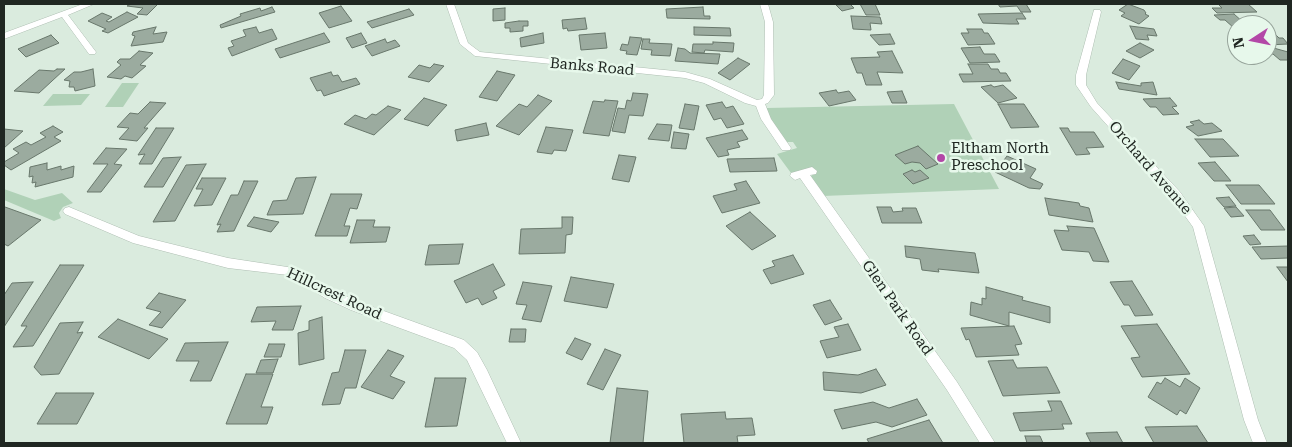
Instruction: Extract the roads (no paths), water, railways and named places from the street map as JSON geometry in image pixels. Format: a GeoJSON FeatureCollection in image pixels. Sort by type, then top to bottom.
{"type":"FeatureCollection","features":[{"type":"Feature","properties":{"kind":"street"},"geometry":{"type":"LineString","coordinates":[[4,36],[90,4]]}},
{"type":"Feature","properties":{"kind":"street","name":"Banks Road"},"geometry":{"type":"LineString","coordinates":[[450,4],[464,44],[482,56],[685,75],[715,84],[748,101],[760,102]]}},
{"type":"Feature","properties":{"kind":"street"},"geometry":{"type":"LineString","coordinates":[[764,4],[769,22],[769,95],[767,99],[760,102],[766,119],[786,148]]}},
{"type":"Feature","properties":{"kind":"street","name":"Orchard Avenue"},"geometry":{"type":"LineString","coordinates":[[1097,12],[1081,75],[1081,85],[1094,105],[1176,194],[1198,226],[1251,420],[1260,443]]}},
{"type":"Feature","properties":{"kind":"street"},"geometry":{"type":"LineString","coordinates":[[64,15],[92,52]]}},
{"type":"Feature","properties":{"kind":"street","name":"Glen Park Road"},"geometry":{"type":"LineString","coordinates":[[803,174],[952,386],[988,443]]}},
{"type":"Feature","properties":{"kind":"street","name":"Hillcrest Road"},"geometry":{"type":"LineString","coordinates":[[69,211],[137,240],[228,263],[290,271],[329,294],[355,306],[459,344],[472,356],[480,370],[514,443]]}},
{"type":"Feature","properties":{"kind":"place","name":"Eltham North Preschool"},"geometry":{"type":"Point","coordinates":[941,158]}}]}
